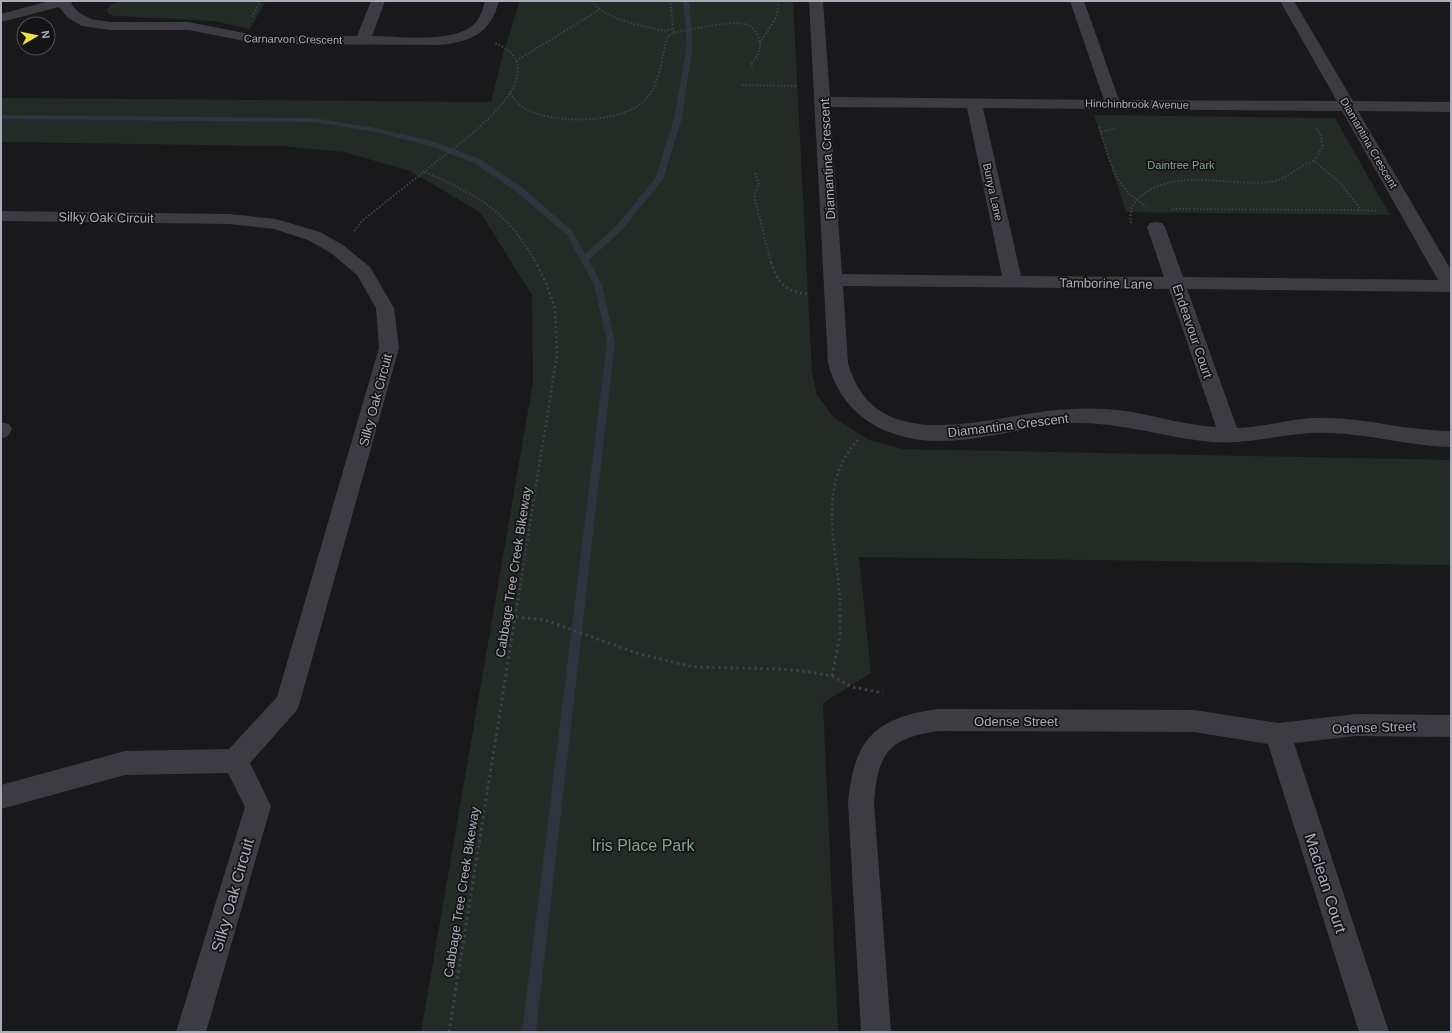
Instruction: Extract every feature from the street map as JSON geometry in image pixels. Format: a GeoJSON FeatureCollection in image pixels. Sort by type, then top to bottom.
{"type":"FeatureCollection","features":[{"type":"Feature","properties":{"kind":"street"},"geometry":{"type":"LineString","coordinates":[[1,6],[20,1]]}},
{"type":"Feature","properties":{"kind":"street"},"geometry":{"type":"LineString","coordinates":[[1,18],[64,1]]}},
{"type":"Feature","properties":{"kind":"street","name":"Carnarvon Crescent"},"geometry":{"type":"LineString","coordinates":[[64,1],[80,20],[96,25],[188,26],[249,39],[363,40],[432,40],[454,38],[469,34],[482,25],[487,17],[492,1]]}},
{"type":"Feature","properties":{"kind":"street"},"geometry":{"type":"LineString","coordinates":[[363,40],[378,1]]}},
{"type":"Feature","properties":{"kind":"street","name":"Diamantina Crescent"},"geometry":{"type":"LineString","coordinates":[[816,1],[824,102],[838,363],[841,378],[849,391],[860,404],[889,424],[906,430],[925,433],[957,433],[1047,418],[1102,417],[1132,419],[1209,434],[1251,434],[1318,425],[1340,426],[1428,439],[1451,439]]}},
{"type":"Feature","properties":{"kind":"street"},"geometry":{"type":"LineString","coordinates":[[1077,1],[1113,104]]}},
{"type":"Feature","properties":{"kind":"street","name":"Diamantina Crescent"},"geometry":{"type":"LineString","coordinates":[[1287,1],[1451,286]]}},
{"type":"Feature","properties":{"kind":"street","name":"Hinchinbrook Avenue"},"geometry":{"type":"LineString","coordinates":[[824,102],[1451,107]]}},
{"type":"Feature","properties":{"kind":"street","name":"Bunya Lane"},"geometry":{"type":"LineString","coordinates":[[974,103],[1013,282]]}},
{"type":"Feature","properties":{"kind":"street","name":"Silky Oak Circuit"},"geometry":{"type":"LineString","coordinates":[[1,216],[229,219],[276,224],[314,236],[336,249],[364,271],[385,308],[389,348],[288,702],[236,761],[258,806],[191,1032]]}},
{"type":"Feature","properties":{"kind":"street","name":"Endeavour Court"},"geometry":{"type":"LineString","coordinates":[[1156,227],[1229,435]]}},
{"type":"Feature","properties":{"kind":"street","name":"Tamborine Lane"},"geometry":{"type":"LineString","coordinates":[[834,287],[1013,282],[1451,286]]}},
{"type":"Feature","properties":{"kind":"street","name":"Odense Street"},"geometry":{"type":"LineString","coordinates":[[876,1032],[861,803],[862,784],[870,755],[887,735],[908,724],[939,720],[1194,721],[1278,734],[1356,725],[1451,726]]}},
{"type":"Feature","properties":{"kind":"street","name":"Maclean Court"},"geometry":{"type":"LineString","coordinates":[[1278,734],[1374,1032]]}},
{"type":"Feature","properties":{"kind":"street"},"geometry":{"type":"LineString","coordinates":[[1,797],[124,763],[236,761]]}},
{"type":"Feature","properties":{"kind":"path"},"geometry":{"type":"LineString","coordinates":[[591,1],[599,10],[609,16],[665,31],[673,29]]}},
{"type":"Feature","properties":{"kind":"path"},"geometry":{"type":"LineString","coordinates":[[670,1],[674,34]]}},
{"type":"Feature","properties":{"kind":"path"},"geometry":{"type":"LineString","coordinates":[[760,43],[776,18],[779,1]]}},
{"type":"Feature","properties":{"kind":"path"},"geometry":{"type":"LineString","coordinates":[[516,61],[526,56],[551,38],[599,10]]}},
{"type":"Feature","properties":{"kind":"path"},"geometry":{"type":"LineString","coordinates":[[510,93],[519,104],[530,111],[556,118],[582,119],[620,115],[636,108],[646,100],[652,89],[660,67],[667,37],[674,34],[732,24],[748,25],[758,34],[760,52],[751,64],[753,69]]}},
{"type":"Feature","properties":{"kind":"path"},"geometry":{"type":"LineString","coordinates":[[336,249],[347,240],[363,220],[464,141],[492,114],[510,93],[517,78],[518,68],[514,55],[506,46],[469,34]]}},
{"type":"Feature","properties":{"kind":"path"},"geometry":{"type":"LineString","coordinates":[[742,85],[799,86]]}},
{"type":"Feature","properties":{"kind":"path"},"geometry":{"type":"LineString","coordinates":[[1098,125],[1117,179],[1125,192],[1135,201],[1153,208]]}},
{"type":"Feature","properties":{"kind":"path"},"geometry":{"type":"LineString","coordinates":[[1131,224],[1129,216],[1135,201],[1142,193],[1167,182],[1202,181],[1254,184],[1273,182],[1306,162],[1314,161],[1327,168],[1361,210]]}},
{"type":"Feature","properties":{"kind":"path","name":"Cabbage Tree Creek Bikeway"},"geometry":{"type":"LineString","coordinates":[[425,172],[467,192],[499,213],[521,238],[539,269],[555,309],[557,354],[449,1032]]}},
{"type":"Feature","properties":{"kind":"path"},"geometry":{"type":"LineString","coordinates":[[755,173],[759,184],[755,192],[756,199],[772,269],[782,285],[797,293],[834,287]]}},
{"type":"Feature","properties":{"kind":"path"},"geometry":{"type":"LineString","coordinates":[[1165,209],[1382,211]]}},
{"type":"Feature","properties":{"kind":"path"},"geometry":{"type":"LineString","coordinates":[[832,676],[837,656],[841,610],[833,547],[831,497],[843,458],[865,433]]}},
{"type":"Feature","properties":{"kind":"path"},"geometry":{"type":"LineString","coordinates":[[516,617],[546,620],[639,654],[694,667],[782,669],[832,676],[852,687],[882,693]]}},
{"type":"Feature","properties":{"kind":"green space"},"geometry":{"type":"Polygon","coordinates":[[[119,1],[266,1],[250,29],[213,21],[115,16],[108,14],[107,10],[110,5],[119,1]]]}},
{"type":"Feature","properties":{"kind":"green space","name":"Iris Place Park"},"geometry":{"type":"Polygon","coordinates":[[[520,1],[793,1],[812,372],[817,395],[834,418],[869,440],[902,449],[1451,460],[1451,565],[859,557],[871,673],[823,703],[838,1032],[421,1032],[533,382],[532,295],[480,212],[410,171],[344,152],[281,146],[1,142],[1,98],[491,102],[503,54],[520,1]]]}},
{"type":"Feature","properties":{"kind":"green space","name":"Daintree Park"},"geometry":{"type":"Polygon","coordinates":[[[1094,115],[1335,118],[1390,215],[1126,212],[1094,115]]]}},
{"type":"Feature","properties":{"kind":"waterway"},"geometry":{"type":"LineString","coordinates":[[584,260],[619,228],[659,179],[678,118],[689,51],[689,30],[686,1]]}},
{"type":"Feature","properties":{"kind":"waterway"},"geometry":{"type":"LineString","coordinates":[[1,117],[314,120],[375,130],[429,143],[477,161],[520,190],[570,234],[584,260]]}},
{"type":"Feature","properties":{"kind":"waterway"},"geometry":{"type":"LineString","coordinates":[[529,1032],[611,342],[598,285],[584,260]]}}]}
